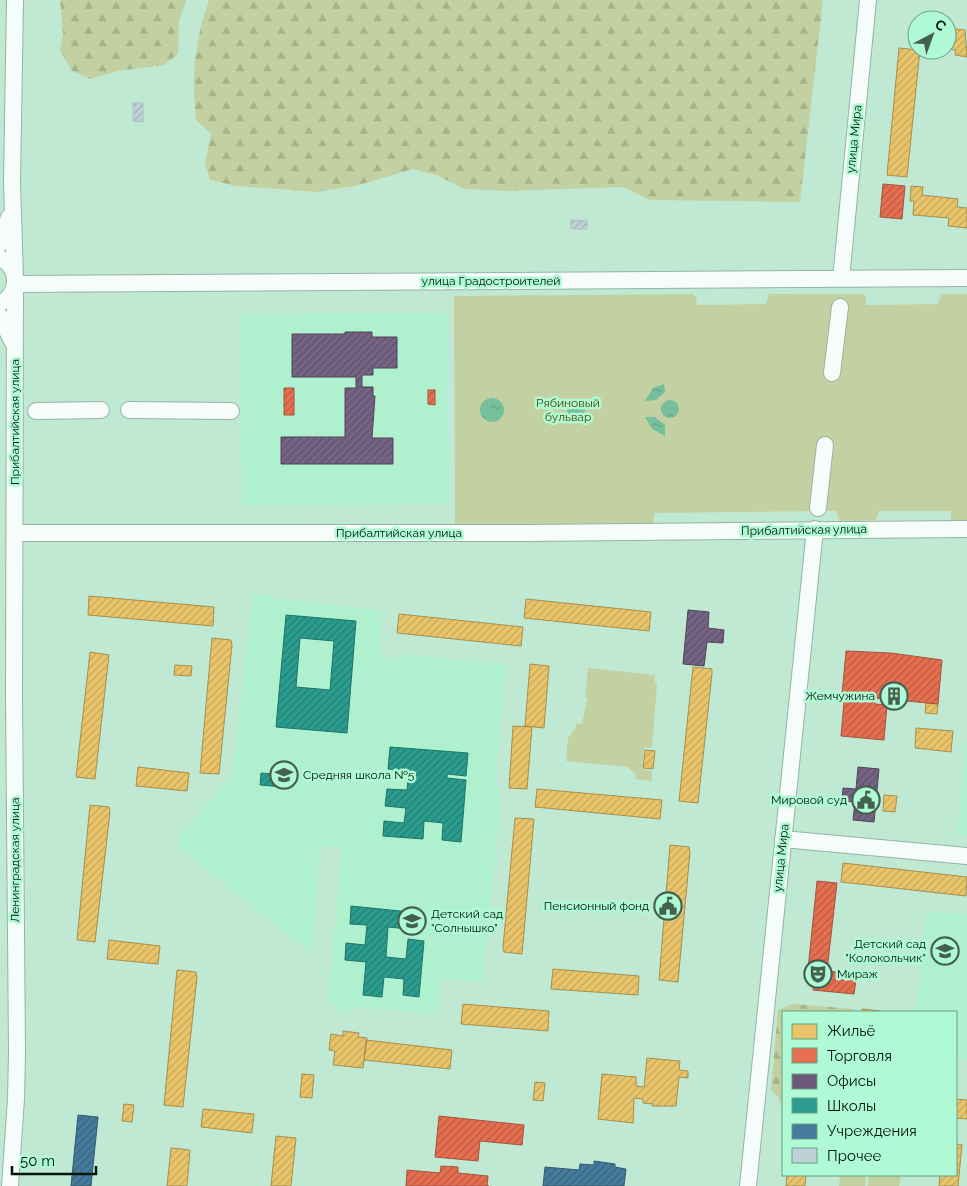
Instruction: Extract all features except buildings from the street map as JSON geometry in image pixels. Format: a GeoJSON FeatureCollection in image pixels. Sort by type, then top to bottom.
{"type":"FeatureCollection","features":[{"type":"Feature","properties":{"kind":"street"},"geometry":{"type":"LineString","coordinates":[[0,244],[8,220],[12,182],[15,0]]}},
{"type":"Feature","properties":{"kind":"street","name":"улица Мира"},"geometry":{"type":"LineString","coordinates":[[841,279],[868,0]]}},
{"type":"Feature","properties":{"kind":"street","name":"Прибалтийская улица"},"geometry":{"type":"LineString","coordinates":[[12,182],[15,281],[16,533],[526,533],[967,529]]}},
{"type":"Feature","properties":{"kind":"street"},"geometry":{"type":"LineString","coordinates":[[0,258],[12,268],[15,281],[11,295],[0,304]]}},
{"type":"Feature","properties":{"kind":"street","name":"улица Градостроителей"},"geometry":{"type":"LineString","coordinates":[[15,281],[967,278]]}},
{"type":"Feature","properties":{"kind":"street"},"geometry":{"type":"LineString","coordinates":[[832,372],[840,308]]}},
{"type":"Feature","properties":{"kind":"street","name":"Прибалтийская улица"},"geometry":{"type":"LineString","coordinates":[[0,316],[10,334],[14,349]]}},
{"type":"Feature","properties":{"kind":"street"},"geometry":{"type":"LineString","coordinates":[[36,411],[101,410]]}},
{"type":"Feature","properties":{"kind":"street"},"geometry":{"type":"LineString","coordinates":[[128,410],[231,410]]}},
{"type":"Feature","properties":{"kind":"street"},"geometry":{"type":"LineString","coordinates":[[818,508],[824,445]]}},
{"type":"Feature","properties":{"kind":"street","name":"улица Мира"},"geometry":{"type":"LineString","coordinates":[[748,1186],[815,529]]}},
{"type":"Feature","properties":{"kind":"street","name":"Ленинградская улица"},"geometry":{"type":"LineString","coordinates":[[10,1186],[17,1052],[14,698],[16,533]]}},
{"type":"Feature","properties":{"kind":"street"},"geometry":{"type":"LineString","coordinates":[[783,839],[967,856]]}},
{"type":"Feature","properties":{"kind":"shaded area"},"geometry":{"type":"Polygon","coordinates":[[[447,313],[449,504],[242,506],[240,314],[447,313]]]}},
{"type":"Feature","properties":{"kind":"shaded area"},"geometry":{"type":"Polygon","coordinates":[[[253,594],[383,611],[379,649],[387,659],[400,660],[402,654],[506,665],[495,780],[501,800],[482,982],[441,978],[437,1015],[360,1007],[344,1013],[328,1001],[342,847],[320,846],[312,954],[179,847],[180,835],[232,777],[253,594]]]}},
{"type":"Feature","properties":{"kind":"shaded area"},"geometry":{"type":"Polygon","coordinates":[[[967,737],[967,836],[957,835],[967,737]]]}},
{"type":"Feature","properties":{"kind":"shaded area","name":"Детский сад \"Колокольчик\""},"geometry":{"type":"Polygon","coordinates":[[[927,911],[967,914],[967,1059],[957,1058],[957,1011],[916,1011],[927,911]]]}},
{"type":"Feature","properties":{"kind":"green space"},"geometry":{"type":"Polygon","coordinates":[[[60,0],[187,0],[179,20],[178,54],[164,65],[118,71],[90,79],[72,71],[60,50],[63,33],[60,0]]]}},
{"type":"Feature","properties":{"kind":"green space"},"geometry":{"type":"Polygon","coordinates":[[[209,0],[823,0],[800,202],[650,200],[623,187],[506,191],[464,189],[439,176],[413,169],[355,186],[316,192],[236,186],[210,180],[205,163],[211,134],[196,120],[194,89],[197,44],[209,0]]]}},
{"type":"Feature","properties":{"kind":"green space","name":"Рябиновый бульвар"},"geometry":{"type":"Polygon","coordinates":[[[693,294],[696,297],[697,305],[766,304],[769,294],[862,294],[866,297],[866,305],[938,304],[941,294],[967,294],[967,522],[954,522],[951,519],[951,511],[879,511],[876,520],[840,521],[836,511],[655,513],[653,523],[455,525],[454,296],[693,294]]]}},
{"type":"Feature","properties":{"kind":"green space"},"geometry":{"type":"Polygon","coordinates":[[[588,668],[655,675],[655,682],[657,684],[652,748],[644,747],[642,769],[652,771],[652,781],[635,779],[636,775],[628,767],[566,761],[568,738],[575,729],[576,724],[582,724],[587,699],[585,697],[588,668]]]}},
{"type":"Feature","properties":{"kind":"green space"},"geometry":{"type":"Polygon","coordinates":[[[793,1004],[854,1009],[854,1011],[782,1011],[782,1109],[779,1098],[771,1090],[778,1010],[793,1004]]]}},
{"type":"Feature","properties":{"kind":"green space"},"geometry":{"type":"Polygon","coordinates":[[[840,1176],[866,1176],[865,1186],[839,1186],[840,1176]]]}},
{"type":"Feature","properties":{"kind":"green space"},"geometry":{"type":"Polygon","coordinates":[[[869,1176],[901,1176],[899,1186],[868,1186],[869,1176]]]}},
{"type":"Feature","properties":{"kind":"water"},"geometry":{"type":"Polygon","coordinates":[[[664,384],[665,392],[656,400],[645,401],[653,388],[664,384]]]}},
{"type":"Feature","properties":{"kind":"water"},"geometry":{"type":"Polygon","coordinates":[[[492,398],[501,401],[504,410],[501,419],[492,422],[483,419],[480,410],[483,401],[492,398]]]}},
{"type":"Feature","properties":{"kind":"water"},"geometry":{"type":"Polygon","coordinates":[[[670,400],[676,403],[679,409],[676,415],[670,418],[664,415],[661,409],[664,403],[670,400]]]}},
{"type":"Feature","properties":{"kind":"water"},"geometry":{"type":"Polygon","coordinates":[[[576,401],[582,404],[585,410],[582,416],[576,419],[570,416],[567,410],[570,404],[576,401]]]}},
{"type":"Feature","properties":{"kind":"water"},"geometry":{"type":"Polygon","coordinates":[[[645,417],[655,417],[665,425],[665,436],[652,429],[645,417]]]}},
{"type":"Feature","properties":{"kind":"place","name":"Жемчужина"},"geometry":{"type":"Point","coordinates":[894,696]}},
{"type":"Feature","properties":{"kind":"place","name":"Средняя школа №5"},"geometry":{"type":"Point","coordinates":[284,775]}},
{"type":"Feature","properties":{"kind":"place","name":"Мировой суд"},"geometry":{"type":"Point","coordinates":[866,800]}},
{"type":"Feature","properties":{"kind":"place","name":"Пенсионный фонд"},"geometry":{"type":"Point","coordinates":[668,906]}},
{"type":"Feature","properties":{"kind":"place","name":"Детский сад \"Солнышко\""},"geometry":{"type":"Point","coordinates":[412,921]}},
{"type":"Feature","properties":{"kind":"place","name":"Детский сад \"Колокольчик\""},"geometry":{"type":"Point","coordinates":[945,951]}},
{"type":"Feature","properties":{"kind":"place","name":"Мираж"},"geometry":{"type":"Point","coordinates":[818,974]}}]}
